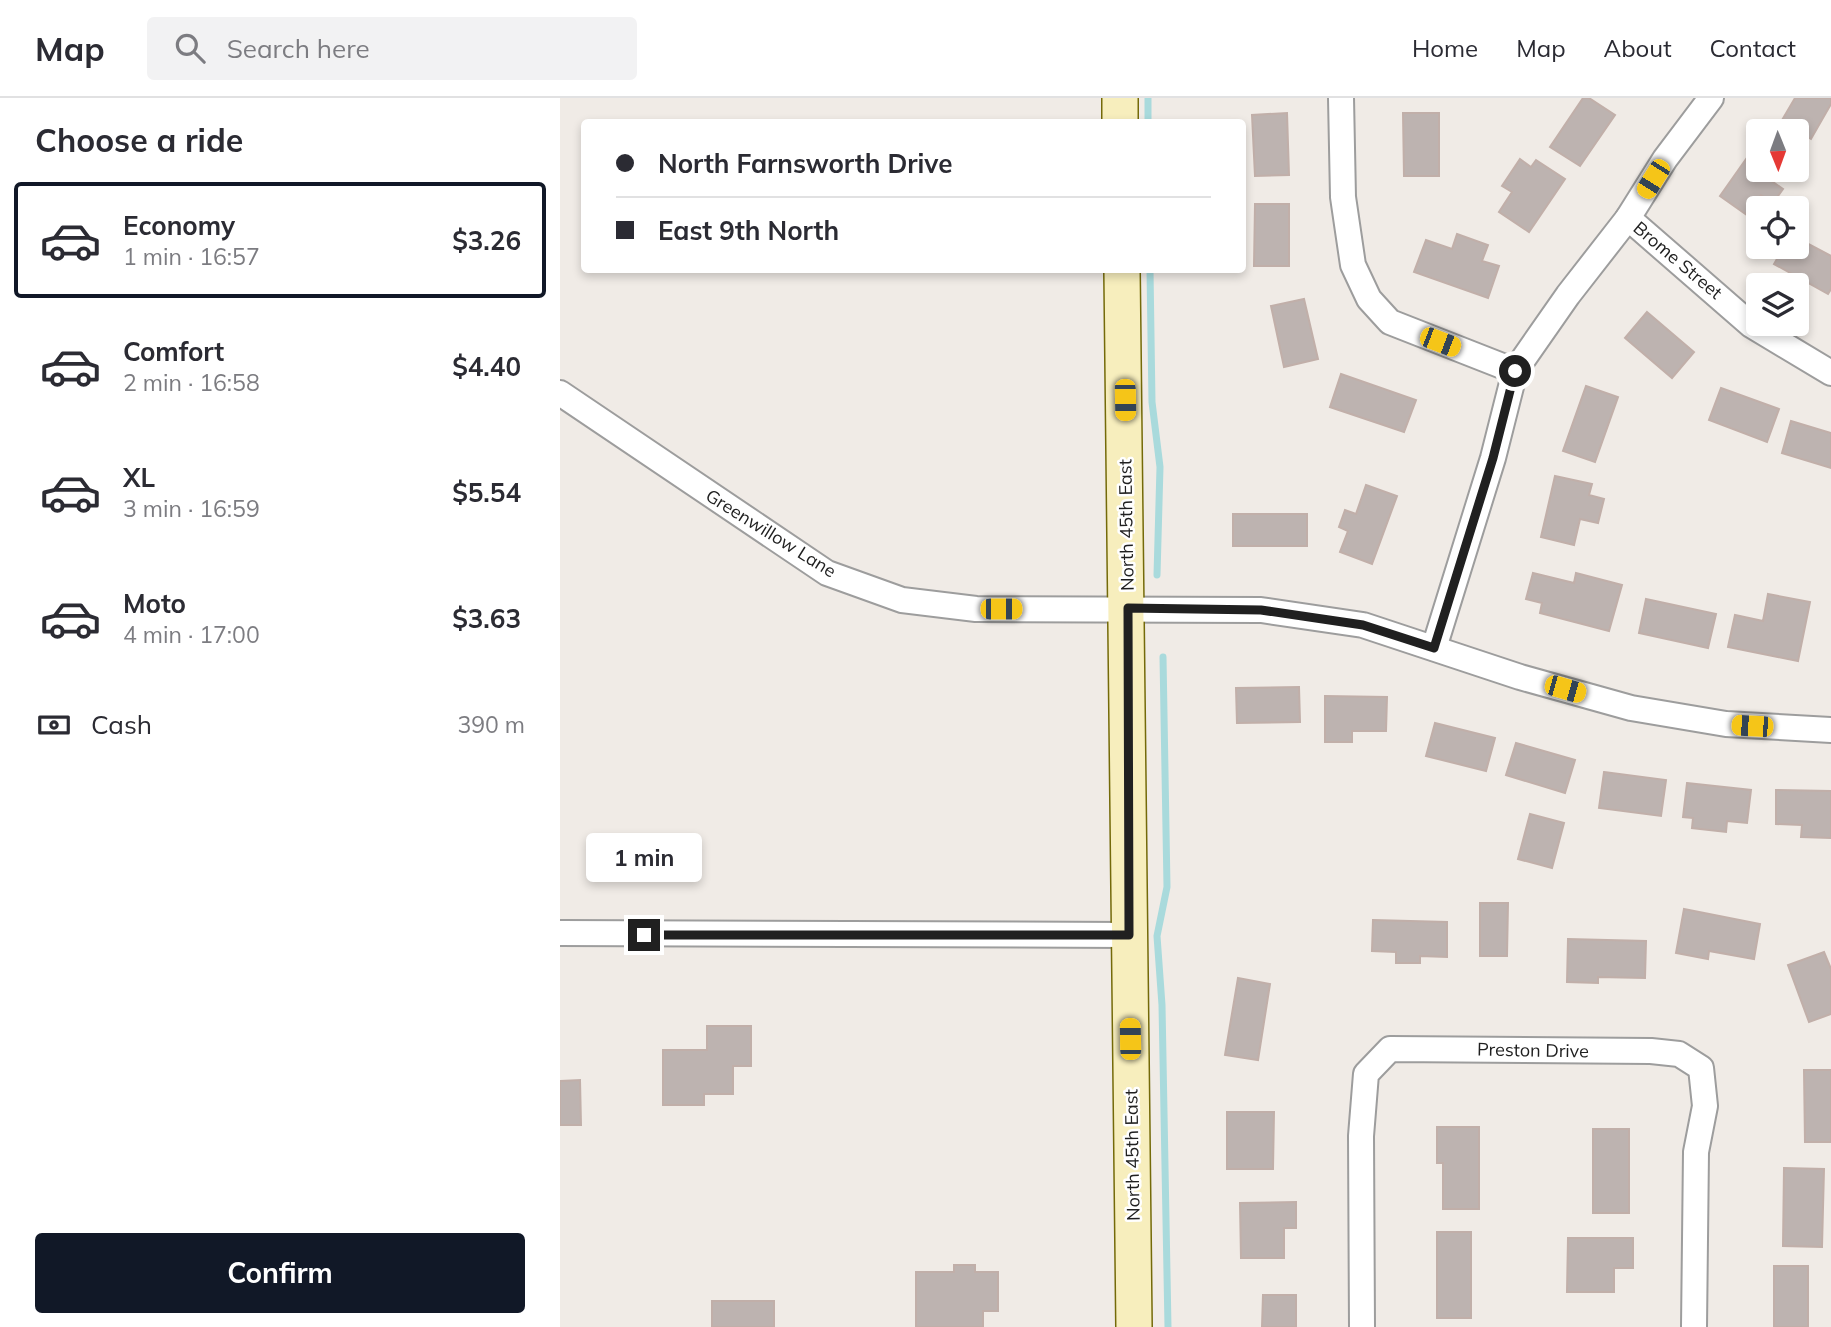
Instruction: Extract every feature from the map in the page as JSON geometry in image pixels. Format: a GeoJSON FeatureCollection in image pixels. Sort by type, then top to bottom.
{"type":"FeatureCollection","features":[{"type":"Feature","properties":{"kind":"main road"},"geometry":{"type":"LineString","coordinates":[[1120,98],[1120,119]]}},
{"type":"Feature","properties":{"kind":"main road","name":"North 45th East"},"geometry":{"type":"LineString","coordinates":[[1122,273],[1128,608],[1134,1327]]}},
{"type":"Feature","properties":{"kind":"street"},"geometry":{"type":"LineString","coordinates":[[1341,98],[1343,197],[1353,265],[1369,299],[1390,322],[1515,371]]}},
{"type":"Feature","properties":{"kind":"street"},"geometry":{"type":"LineString","coordinates":[[1434,648],[1493,458],[1515,371],[1567,295],[1628,218],[1665,159],[1711,98]]}},
{"type":"Feature","properties":{"kind":"street","name":"Brome Street"},"geometry":{"type":"LineString","coordinates":[[1628,218],[1751,325],[1831,373]]}},
{"type":"Feature","properties":{"kind":"street","name":"Greenwillow Lane"},"geometry":{"type":"LineString","coordinates":[[560,393],[827,573],[902,600],[976,609],[1261,610],[1363,625],[1631,708],[1726,724],[1831,730]]}},
{"type":"Feature","properties":{"kind":"street"},"geometry":{"type":"LineString","coordinates":[[560,933],[1129,935]]}},
{"type":"Feature","properties":{"kind":"street","name":"Preston Drive"},"geometry":{"type":"LineString","coordinates":[[1362,1327],[1361,1136],[1366,1074],[1390,1049],[1404,1049],[1651,1051],[1679,1054],[1701,1068],[1704,1106],[1696,1152],[1694,1327]]}},
{"type":"Feature","properties":{"kind":"building"},"geometry":{"type":"Polygon","coordinates":[[[1583,98],[1589,98],[1615,115],[1580,166],[1550,147],[1583,98]]]}},
{"type":"Feature","properties":{"kind":"building"},"geometry":{"type":"Polygon","coordinates":[[[1795,98],[1831,98],[1831,104],[1811,139],[1810,119],[1783,119],[1795,98]]]}},
{"type":"Feature","properties":{"kind":"building"},"geometry":{"type":"Polygon","coordinates":[[[1287,113],[1289,175],[1255,176],[1252,115],[1287,113]]]}},
{"type":"Feature","properties":{"kind":"building"},"geometry":{"type":"Polygon","coordinates":[[[1403,113],[1439,113],[1439,176],[1404,176],[1403,113]]]}},
{"type":"Feature","properties":{"kind":"building"},"geometry":{"type":"Polygon","coordinates":[[[1520,159],[1531,167],[1536,160],[1565,179],[1529,232],[1499,212],[1512,192],[1502,186],[1520,159]]]}},
{"type":"Feature","properties":{"kind":"building"},"geometry":{"type":"Polygon","coordinates":[[[1746,159],[1746,182],[1773,182],[1783,189],[1778,196],[1746,196],[1746,214],[1720,196],[1746,159]]]}},
{"type":"Feature","properties":{"kind":"building"},"geometry":{"type":"Polygon","coordinates":[[[1255,204],[1289,204],[1289,266],[1254,266],[1255,204]]]}},
{"type":"Feature","properties":{"kind":"building"},"geometry":{"type":"Polygon","coordinates":[[[1457,234],[1488,245],[1482,261],[1499,266],[1488,298],[1414,272],[1426,240],[1452,249],[1457,234]]]}},
{"type":"Feature","properties":{"kind":"building"},"geometry":{"type":"Polygon","coordinates":[[[1809,244],[1831,256],[1831,289],[1828,294],[1809,283],[1809,273],[1790,273],[1774,264],[1777,259],[1809,259],[1809,244]]]}},
{"type":"Feature","properties":{"kind":"building"},"geometry":{"type":"Polygon","coordinates":[[[1304,299],[1318,359],[1284,367],[1271,306],[1304,299]]]}},
{"type":"Feature","properties":{"kind":"building"},"geometry":{"type":"Polygon","coordinates":[[[1647,312],[1694,352],[1672,378],[1625,338],[1647,312]]]}},
{"type":"Feature","properties":{"kind":"building"},"geometry":{"type":"Polygon","coordinates":[[[1341,374],[1416,400],[1404,432],[1330,407],[1341,374]]]}},
{"type":"Feature","properties":{"kind":"building"},"geometry":{"type":"Polygon","coordinates":[[[1586,386],[1618,397],[1595,462],[1563,451],[1586,386]]]}},
{"type":"Feature","properties":{"kind":"building"},"geometry":{"type":"Polygon","coordinates":[[[1721,388],[1779,409],[1767,442],[1709,420],[1721,388]]]}},
{"type":"Feature","properties":{"kind":"building"},"geometry":{"type":"Polygon","coordinates":[[[1791,421],[1831,433],[1831,468],[1782,453],[1791,421]]]}},
{"type":"Feature","properties":{"kind":"building"},"geometry":{"type":"Polygon","coordinates":[[[1555,476],[1592,484],[1589,495],[1604,499],[1598,523],[1580,519],[1574,545],[1541,537],[1555,476]]]}},
{"type":"Feature","properties":{"kind":"building"},"geometry":{"type":"Polygon","coordinates":[[[1366,485],[1397,496],[1372,564],[1340,552],[1348,531],[1339,527],[1345,510],[1356,514],[1366,485]]]}},
{"type":"Feature","properties":{"kind":"building"},"geometry":{"type":"Polygon","coordinates":[[[1233,514],[1307,514],[1307,546],[1233,546],[1233,514]]]}},
{"type":"Feature","properties":{"kind":"building"},"geometry":{"type":"Polygon","coordinates":[[[1533,573],[1574,583],[1576,573],[1622,585],[1609,631],[1540,613],[1542,603],[1526,599],[1533,573]]]}},
{"type":"Feature","properties":{"kind":"building"},"geometry":{"type":"Polygon","coordinates":[[[1768,594],[1810,602],[1798,661],[1728,647],[1735,615],[1763,621],[1768,594]]]}},
{"type":"Feature","properties":{"kind":"building"},"geometry":{"type":"Polygon","coordinates":[[[1646,599],[1716,614],[1708,648],[1639,633],[1646,599]]]}},
{"type":"Feature","properties":{"kind":"building"},"geometry":{"type":"Polygon","coordinates":[[[1299,687],[1300,722],[1237,723],[1236,688],[1299,687]]]}},
{"type":"Feature","properties":{"kind":"building"},"geometry":{"type":"Polygon","coordinates":[[[1325,696],[1387,697],[1386,731],[1352,731],[1352,742],[1325,742],[1325,696]]]}},
{"type":"Feature","properties":{"kind":"building"},"geometry":{"type":"Polygon","coordinates":[[[1435,723],[1495,738],[1486,771],[1426,756],[1435,723]]]}},
{"type":"Feature","properties":{"kind":"building"},"geometry":{"type":"Polygon","coordinates":[[[1516,743],[1575,760],[1565,793],[1506,775],[1516,743]]]}},
{"type":"Feature","properties":{"kind":"building"},"geometry":{"type":"Polygon","coordinates":[[[1604,772],[1666,780],[1661,816],[1599,808],[1604,772]]]}},
{"type":"Feature","properties":{"kind":"building"},"geometry":{"type":"Polygon","coordinates":[[[1687,783],[1751,790],[1747,823],[1727,821],[1726,832],[1692,828],[1693,818],[1683,817],[1687,783]]]}},
{"type":"Feature","properties":{"kind":"building"},"geometry":{"type":"Polygon","coordinates":[[[1776,790],[1831,791],[1831,838],[1801,837],[1802,825],[1776,824],[1776,790]]]}},
{"type":"Feature","properties":{"kind":"building"},"geometry":{"type":"Polygon","coordinates":[[[1530,814],[1564,823],[1552,868],[1518,859],[1530,814]]]}},
{"type":"Feature","properties":{"kind":"building"},"geometry":{"type":"Polygon","coordinates":[[[1480,903],[1508,903],[1507,956],[1480,956],[1480,903]]]}},
{"type":"Feature","properties":{"kind":"building"},"geometry":{"type":"Polygon","coordinates":[[[1684,909],[1760,924],[1754,959],[1709,951],[1708,959],[1676,953],[1684,909]]]}},
{"type":"Feature","properties":{"kind":"building"},"geometry":{"type":"Polygon","coordinates":[[[1373,920],[1447,922],[1447,957],[1420,956],[1420,963],[1396,963],[1396,952],[1372,951],[1373,920]]]}},
{"type":"Feature","properties":{"kind":"building"},"geometry":{"type":"Polygon","coordinates":[[[1568,939],[1646,941],[1645,978],[1598,977],[1598,983],[1567,982],[1568,939]]]}},
{"type":"Feature","properties":{"kind":"building"},"geometry":{"type":"Polygon","coordinates":[[[1824,952],[1831,969],[1831,1014],[1809,1022],[1788,965],[1824,952]]]}},
{"type":"Feature","properties":{"kind":"building"},"geometry":{"type":"Polygon","coordinates":[[[1238,978],[1270,984],[1258,1060],[1225,1055],[1238,978]]]}},
{"type":"Feature","properties":{"kind":"building"},"geometry":{"type":"Polygon","coordinates":[[[707,1026],[751,1026],[751,1066],[733,1066],[733,1094],[704,1094],[704,1105],[663,1105],[663,1050],[707,1050],[707,1026]]]}},
{"type":"Feature","properties":{"kind":"building"},"geometry":{"type":"Polygon","coordinates":[[[1804,1070],[1831,1070],[1831,1142],[1805,1142],[1804,1070]]]}},
{"type":"Feature","properties":{"kind":"building"},"geometry":{"type":"Polygon","coordinates":[[[580,1080],[581,1125],[560,1125],[560,1081],[580,1080]]]}},
{"type":"Feature","properties":{"kind":"building"},"geometry":{"type":"Polygon","coordinates":[[[1227,1112],[1274,1112],[1273,1169],[1227,1169],[1227,1112]]]}},
{"type":"Feature","properties":{"kind":"building"},"geometry":{"type":"Polygon","coordinates":[[[1437,1127],[1479,1127],[1479,1209],[1443,1209],[1443,1163],[1437,1163],[1437,1127]]]}},
{"type":"Feature","properties":{"kind":"building"},"geometry":{"type":"Polygon","coordinates":[[[1593,1129],[1629,1129],[1629,1213],[1593,1213],[1593,1129]]]}},
{"type":"Feature","properties":{"kind":"building"},"geometry":{"type":"Polygon","coordinates":[[[1784,1168],[1824,1169],[1822,1247],[1783,1246],[1784,1168]]]}},
{"type":"Feature","properties":{"kind":"building"},"geometry":{"type":"Polygon","coordinates":[[[1296,1202],[1296,1228],[1284,1228],[1284,1258],[1241,1258],[1240,1203],[1296,1202]]]}},
{"type":"Feature","properties":{"kind":"building"},"geometry":{"type":"Polygon","coordinates":[[[1437,1232],[1471,1232],[1471,1318],[1437,1318],[1437,1232]]]}},
{"type":"Feature","properties":{"kind":"building"},"geometry":{"type":"Polygon","coordinates":[[[1568,1238],[1633,1238],[1633,1268],[1614,1268],[1614,1292],[1567,1292],[1568,1238]]]}},
{"type":"Feature","properties":{"kind":"building"},"geometry":{"type":"Polygon","coordinates":[[[954,1265],[975,1265],[975,1272],[998,1272],[998,1311],[983,1311],[983,1327],[916,1327],[916,1272],[954,1272],[954,1265]]]}},
{"type":"Feature","properties":{"kind":"building"},"geometry":{"type":"Polygon","coordinates":[[[1774,1266],[1808,1266],[1808,1327],[1774,1327],[1774,1266]]]}},
{"type":"Feature","properties":{"kind":"building"},"geometry":{"type":"Polygon","coordinates":[[[1263,1295],[1296,1295],[1296,1327],[1262,1327],[1263,1295]]]}},
{"type":"Feature","properties":{"kind":"building"},"geometry":{"type":"Polygon","coordinates":[[[712,1301],[774,1301],[774,1327],[712,1327],[712,1301]]]}},
{"type":"Feature","properties":{"kind":"waterway"},"geometry":{"type":"LineString","coordinates":[[1148,98],[1148,119]]}},
{"type":"Feature","properties":{"kind":"waterway"},"geometry":{"type":"LineString","coordinates":[[1150,273],[1152,402],[1160,467],[1157,575]]}},
{"type":"Feature","properties":{"kind":"waterway"},"geometry":{"type":"LineString","coordinates":[[1163,657],[1167,887],[1157,936],[1162,1005],[1168,1327]]}},
{"type":"Feature","properties":{"kind":"route"},"geometry":{"type":"LineString","coordinates":[[644,935],[1129,935],[1128,608],[1261,610],[1363,625],[1434,648],[1493,458],[1515,371]]}}]}
